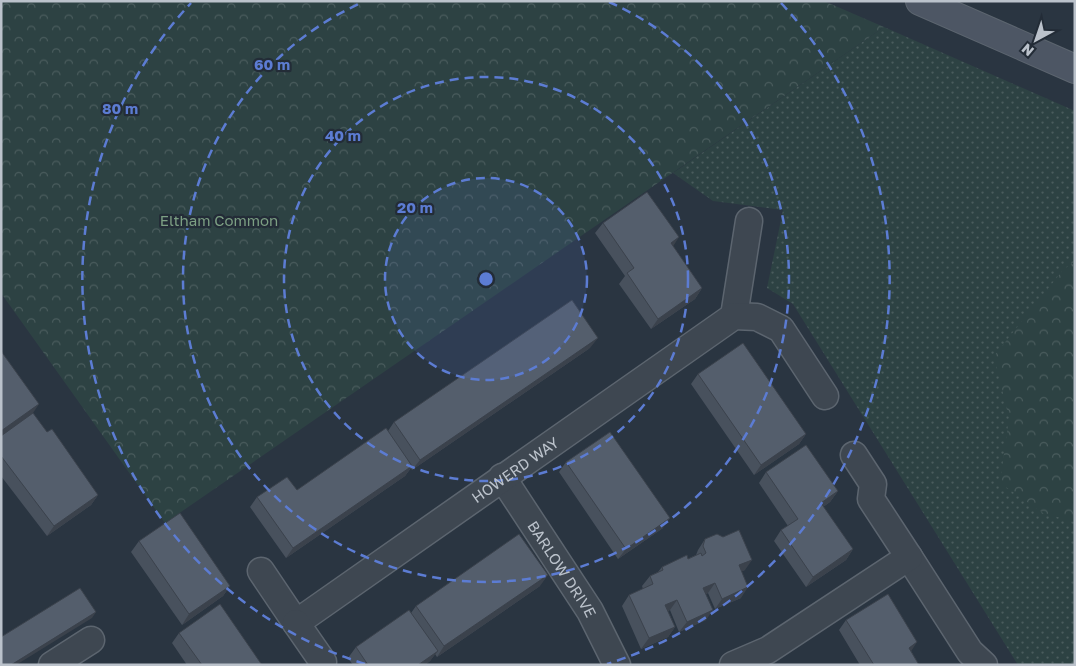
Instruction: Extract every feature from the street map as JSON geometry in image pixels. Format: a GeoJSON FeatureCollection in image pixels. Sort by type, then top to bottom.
{"type":"FeatureCollection","features":[{"type":"Feature","properties":{"kind":"street"},"geometry":{"type":"LineString","coordinates":[[920,1],[1075,69]]}},
{"type":"Feature","properties":{"kind":"street"},"geometry":{"type":"LineString","coordinates":[[749,221],[734,316],[757,317],[781,329],[824,396]]}},
{"type":"Feature","properties":{"kind":"street","name":"HOWERD WAY"},"geometry":{"type":"LineString","coordinates":[[296,623],[734,316]]}},
{"type":"Feature","properties":{"kind":"street"},"geometry":{"type":"LineString","coordinates":[[854,454],[874,484],[871,499],[970,652],[984,665]]}},
{"type":"Feature","properties":{"kind":"street","name":"BARLOW DRIVE"},"geometry":{"type":"LineString","coordinates":[[502,477],[590,611],[617,665]]}},
{"type":"Feature","properties":{"kind":"street"},"geometry":{"type":"LineString","coordinates":[[734,665],[768,650],[909,558]]}},
{"type":"Feature","properties":{"kind":"street"},"geometry":{"type":"LineString","coordinates":[[261,571],[323,662]]}},
{"type":"Feature","properties":{"kind":"street"},"geometry":{"type":"LineString","coordinates":[[52,665],[91,640]]}},
{"type":"Feature","properties":{"kind":"green space","name":"Eltham Common"},"geometry":{"type":"Polygon","coordinates":[[[1,1],[824,1],[884,27],[165,523],[1,293],[1,1]]]}},
{"type":"Feature","properties":{"kind":"green space"},"geometry":{"type":"Polygon","coordinates":[[[884,27],[1075,111],[1075,665],[1018,665],[793,304],[767,288],[783,210],[713,201],[673,173],[884,27]]]}},
{"type":"Feature","properties":{"kind":"green space"},"geometry":{"type":"Polygon","coordinates":[[[1075,261],[1075,522],[1043,513],[1000,483],[1009,418],[994,356],[1063,270],[1075,261]]]}},
{"type":"Feature","properties":{"kind":"building"},"geometry":{"type":"Polygon","coordinates":[[[647,192],[679,237],[671,243],[702,288],[658,319],[627,273],[634,268],[603,223],[647,192]]]}},
{"type":"Feature","properties":{"kind":"building"},"geometry":{"type":"Polygon","coordinates":[[[572,300],[598,338],[420,460],[394,422],[572,300]]]}},
{"type":"Feature","properties":{"kind":"building"},"geometry":{"type":"Polygon","coordinates":[[[743,343],[806,434],[761,465],[698,374],[743,343]]]}},
{"type":"Feature","properties":{"kind":"building"},"geometry":{"type":"Polygon","coordinates":[[[1,351],[39,404],[1,431],[1,351]]]}},
{"type":"Feature","properties":{"kind":"building"},"geometry":{"type":"Polygon","coordinates":[[[33,413],[47,432],[52,429],[98,495],[54,526],[1,456],[1,436],[33,413]]]}},
{"type":"Feature","properties":{"kind":"building"},"geometry":{"type":"Polygon","coordinates":[[[386,428],[412,466],[293,548],[257,497],[287,477],[297,490],[386,428]]]}},
{"type":"Feature","properties":{"kind":"building"},"geometry":{"type":"Polygon","coordinates":[[[610,432],[670,518],[626,549],[566,462],[610,432]]]}},
{"type":"Feature","properties":{"kind":"building"},"geometry":{"type":"Polygon","coordinates":[[[806,445],[838,491],[821,503],[853,549],[813,577],[781,530],[798,519],[766,472],[806,445]]]}},
{"type":"Feature","properties":{"kind":"building"},"geometry":{"type":"Polygon","coordinates":[[[180,513],[230,586],[189,614],[139,541],[180,513]]]}},
{"type":"Feature","properties":{"kind":"building"},"geometry":{"type":"Polygon","coordinates":[[[739,530],[752,560],[739,565],[748,587],[722,599],[715,583],[703,588],[713,610],[687,622],[677,600],[665,605],[675,627],[649,638],[629,595],[653,584],[650,576],[663,570],[662,567],[687,555],[688,559],[701,553],[702,556],[706,553],[703,546],[705,539],[717,534],[723,537],[739,530]]]}},
{"type":"Feature","properties":{"kind":"building"},"geometry":{"type":"Polygon","coordinates":[[[519,534],[548,575],[444,646],[416,606],[519,534]]]}},
{"type":"Feature","properties":{"kind":"building"},"geometry":{"type":"Polygon","coordinates":[[[80,588],[96,612],[11,665],[1,665],[1,637],[80,588]]]}},
{"type":"Feature","properties":{"kind":"building"},"geometry":{"type":"Polygon","coordinates":[[[888,594],[917,642],[909,648],[919,665],[874,665],[846,620],[888,594]]]}},
{"type":"Feature","properties":{"kind":"building"},"geometry":{"type":"Polygon","coordinates":[[[220,604],[262,665],[202,665],[179,633],[220,604]]]}},
{"type":"Feature","properties":{"kind":"building"},"geometry":{"type":"Polygon","coordinates":[[[409,610],[438,651],[418,665],[368,665],[356,647],[409,610]]]}}]}
